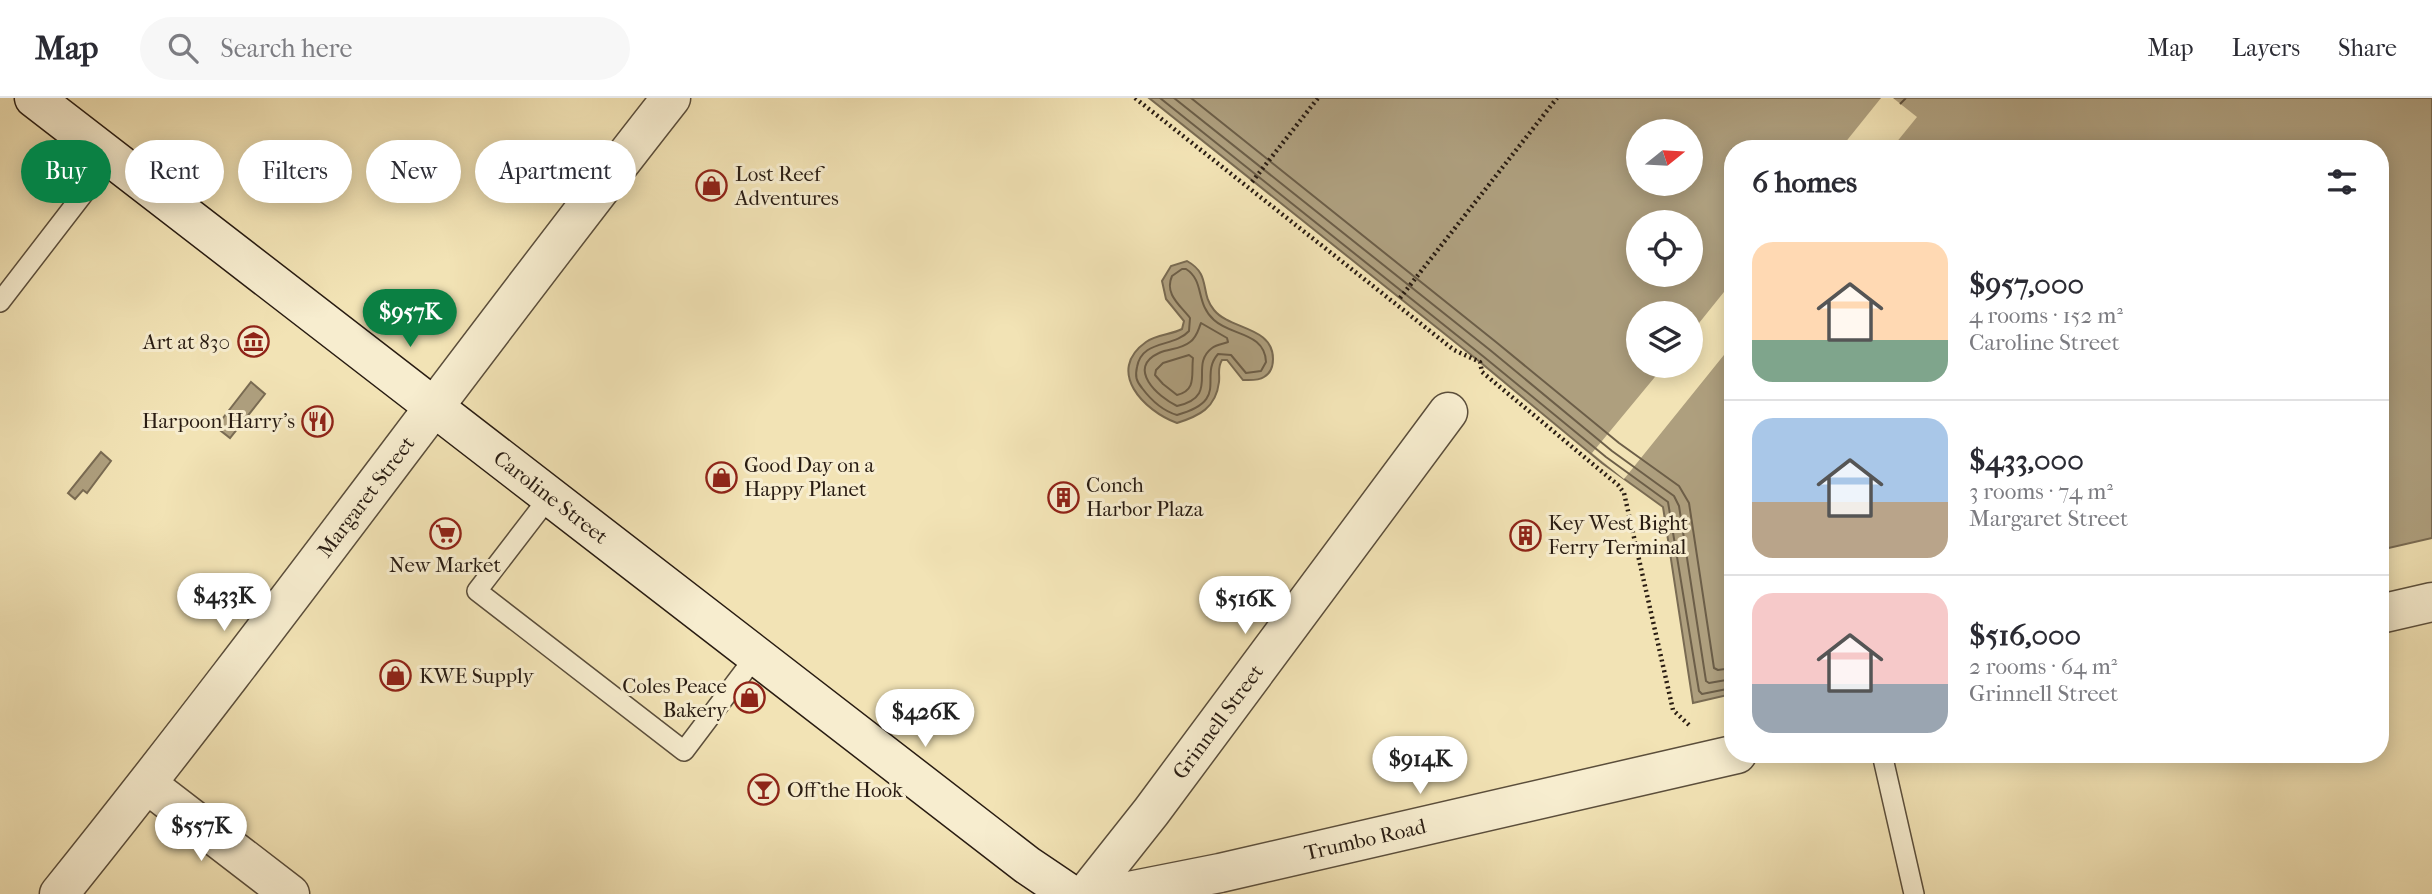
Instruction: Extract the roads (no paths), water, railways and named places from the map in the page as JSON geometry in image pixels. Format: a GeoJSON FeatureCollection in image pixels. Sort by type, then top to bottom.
{"type":"FeatureCollection","features":[{"type":"Feature","properties":{"kind":"street","name":"Caroline Street"},"geometry":{"type":"LineString","coordinates":[[34,98],[88,140]]}},
{"type":"Feature","properties":{"kind":"street","name":"Margaret Street"},"geometry":{"type":"LineString","coordinates":[[59,894],[147,784],[433,405],[671,98]]}},
{"type":"Feature","properties":{"kind":"street","name":"Caroline Street"},"geometry":{"type":"LineString","coordinates":[[111,158],[755,657],[1027,865],[1070,894]]}},
{"type":"Feature","properties":{"kind":"street","name":"Grinnell Street"},"geometry":{"type":"LineString","coordinates":[[1086,894],[1151,811],[1448,412]]}},
{"type":"Feature","properties":{"kind":"street"},"geometry":{"type":"LineString","coordinates":[[2389,612],[2432,602]]}},
{"type":"Feature","properties":{"kind":"street","name":"Trumbo Road"},"geometry":{"type":"LineString","coordinates":[[1114,894],[1220,873],[1724,757]]}},
{"type":"Feature","properties":{"kind":"street"},"geometry":{"type":"LineString","coordinates":[[147,784],[290,894]]}},
{"type":"Feature","properties":{"kind":"lane"},"geometry":{"type":"LineString","coordinates":[[0,302],[76,203]]}},
{"type":"Feature","properties":{"kind":"lane"},"geometry":{"type":"LineString","coordinates":[[550,496],[477,591],[684,751],[755,657]]}},
{"type":"Feature","properties":{"kind":"lane"},"geometry":{"type":"LineString","coordinates":[[1884,763],[1914,894]]}},
{"type":"Feature","properties":{"kind":"water"},"geometry":{"type":"Polygon","coordinates":[[[1149,98],[2432,98],[2432,538],[2389,548],[2389,140],[1724,140],[1724,696],[1693,703],[1663,507],[1602,463],[1480,362],[1149,98]]]}},
{"type":"Feature","properties":{"kind":"water"},"geometry":{"type":"Polygon","coordinates":[[[1187,261],[1200,272],[1214,310],[1266,340],[1271,348],[1273,362],[1270,372],[1264,377],[1243,380],[1227,360],[1222,360],[1217,391],[1210,405],[1199,414],[1177,423],[1142,400],[1129,377],[1129,365],[1134,353],[1146,342],[1182,329],[1184,321],[1166,299],[1162,281],[1171,266],[1187,261]]]}},
{"type":"Feature","properties":{"kind":"water"},"geometry":{"type":"Polygon","coordinates":[[[251,382],[265,394],[230,438],[216,427],[251,382]]]}},
{"type":"Feature","properties":{"kind":"water"},"geometry":{"type":"Polygon","coordinates":[[[101,452],[111,461],[87,493],[83,490],[75,499],[68,493],[101,452]]]}},
{"type":"Feature","properties":{"kind":"place","name":"Lost Reef Adventures"},"geometry":{"type":"Point","coordinates":[712,186]}},
{"type":"Feature","properties":{"kind":"place","name":"Art at 830"},"geometry":{"type":"Point","coordinates":[253,342]}},
{"type":"Feature","properties":{"kind":"place","name":"Harpoon Harry's"},"geometry":{"type":"Point","coordinates":[318,421]}},
{"type":"Feature","properties":{"kind":"place","name":"Good Day on a Happy Planet"},"geometry":{"type":"Point","coordinates":[721,477]}},
{"type":"Feature","properties":{"kind":"place","name":"Conch Harbor Plaza"},"geometry":{"type":"Point","coordinates":[1063,497]}},
{"type":"Feature","properties":{"kind":"place","name":"New Market"},"geometry":{"type":"Point","coordinates":[445,533]}},
{"type":"Feature","properties":{"kind":"place","name":"Key West Bight Ferry Terminal"},"geometry":{"type":"Point","coordinates":[1525,535]}},
{"type":"Feature","properties":{"kind":"place","name":"KWE Supply"},"geometry":{"type":"Point","coordinates":[396,676]}},
{"type":"Feature","properties":{"kind":"place","name":"Coles Peace Bakery"},"geometry":{"type":"Point","coordinates":[750,698]}},
{"type":"Feature","properties":{"kind":"place","name":"Off the Hook"},"geometry":{"type":"Point","coordinates":[764,790]}}]}
